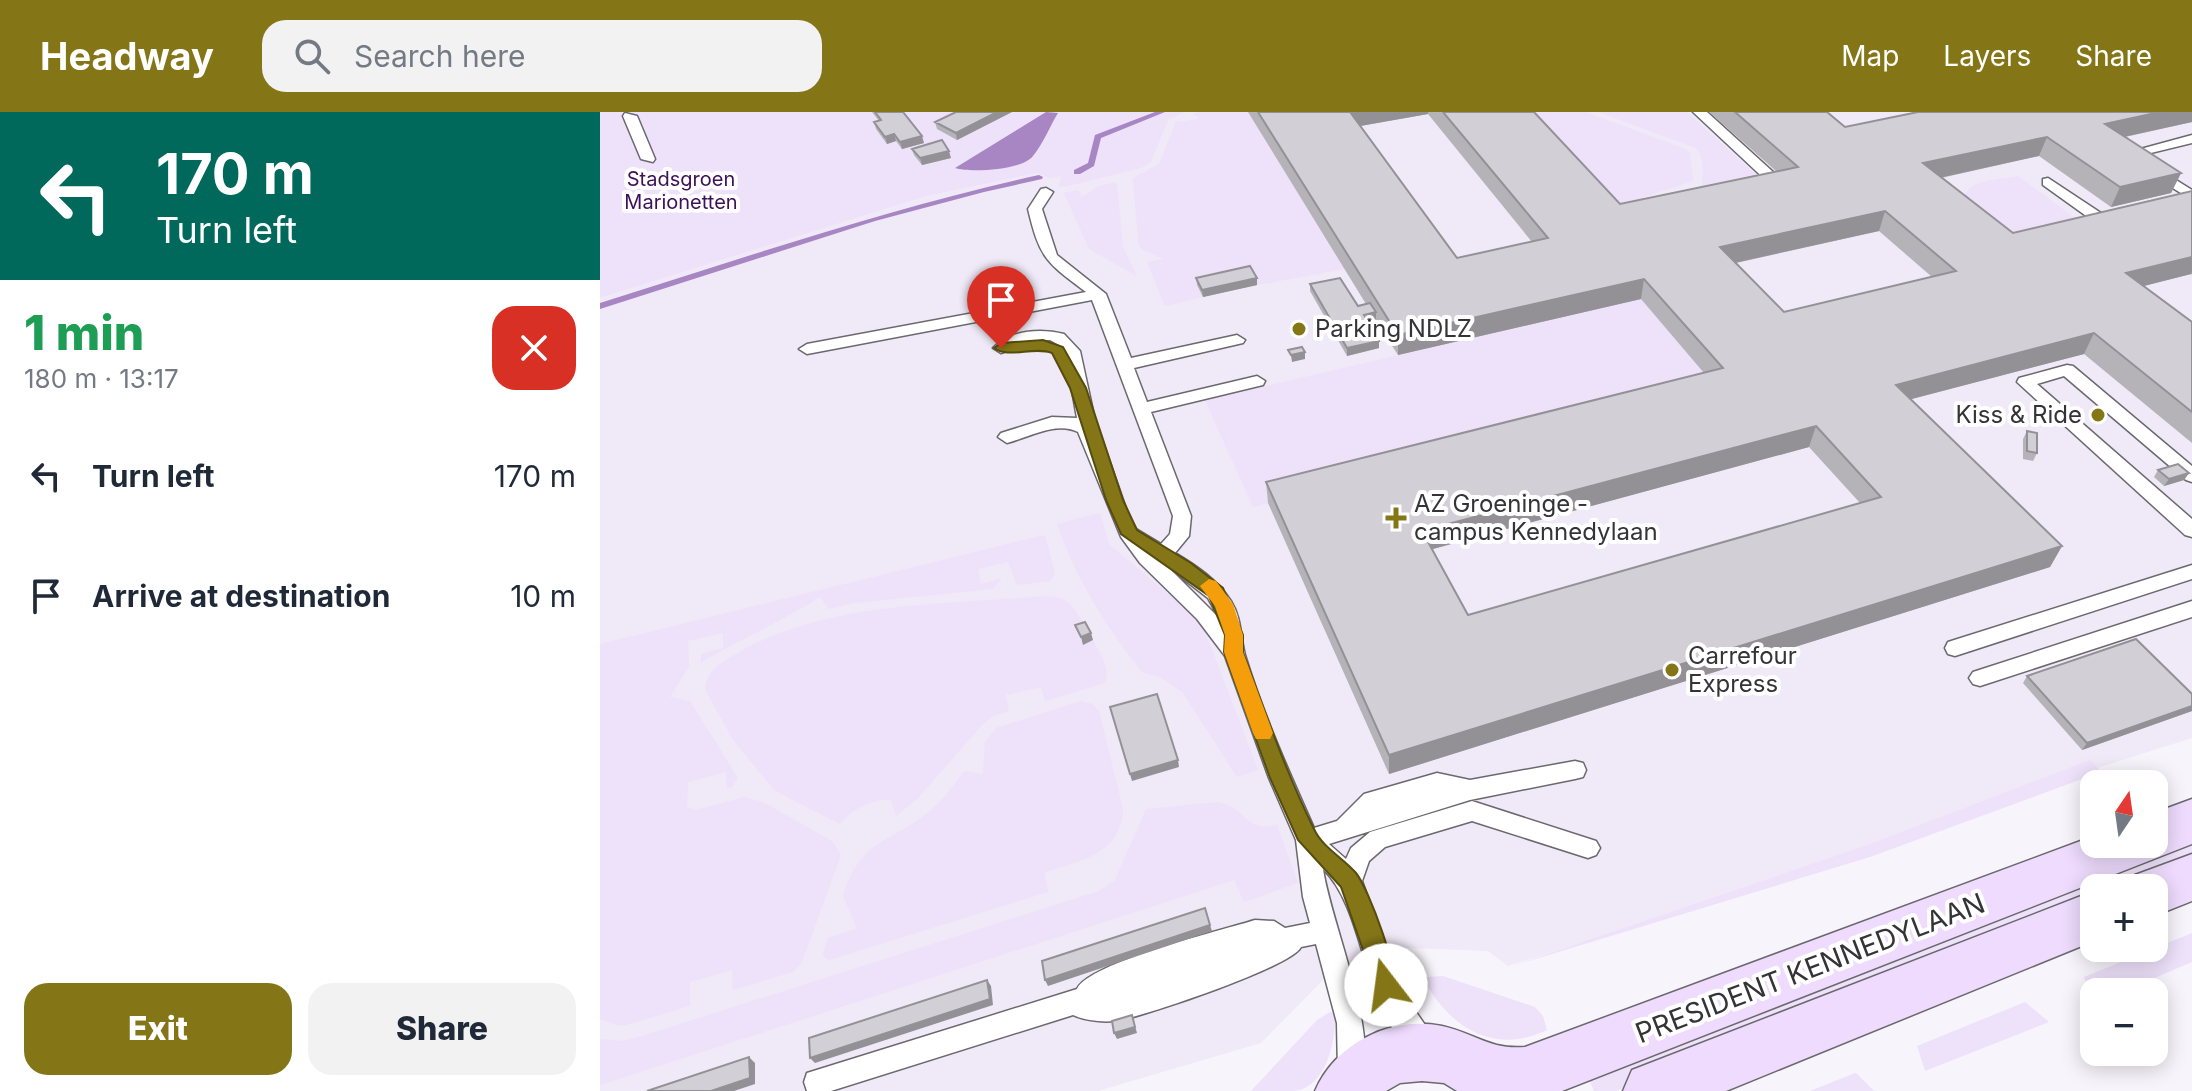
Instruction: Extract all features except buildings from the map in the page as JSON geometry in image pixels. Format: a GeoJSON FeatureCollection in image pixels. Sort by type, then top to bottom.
{"type":"FeatureCollection","features":[{"type":"Feature","properties":{"kind":"street"},"geometry":{"type":"LineString","coordinates":[[2168,806],[2192,797]]}},
{"type":"Feature","properties":{"kind":"street"},"geometry":{"type":"LineString","coordinates":[[2168,830],[2192,821]]}},
{"type":"Feature","properties":{"kind":"street","name":"PRESIDENT KENNEDYLAAN"},"geometry":{"type":"LineString","coordinates":[[1472,1070],[1508,1059],[2080,839]]}},
{"type":"Feature","properties":{"kind":"street","name":"PRESIDENT KENNEDYLAAN"},"geometry":{"type":"LineString","coordinates":[[1344,1089],[1379,1061],[1406,1053],[1505,1078],[1525,1076],[2096,858]]}},
{"type":"Feature","properties":{"kind":"street"},"geometry":{"type":"LineString","coordinates":[[2168,886],[2192,877]]}},
{"type":"Feature","properties":{"kind":"street"},"geometry":{"type":"LineString","coordinates":[[1653,1091],[2080,922]]}},
{"type":"Feature","properties":{"kind":"lane"},"geometry":{"type":"LineString","coordinates":[[1699,112],[1777,183]]}},
{"type":"Feature","properties":{"kind":"lane"},"geometry":{"type":"LineString","coordinates":[[630,116],[648,159]]}},
{"type":"Feature","properties":{"kind":"lane"},"geometry":{"type":"LineString","coordinates":[[2187,199],[2124,160],[2192,139]]}},
{"type":"Feature","properties":{"kind":"lane"},"geometry":{"type":"LineString","coordinates":[[2073,180],[2056,188],[2101,220],[2131,213]]}},
{"type":"Feature","properties":{"kind":"lane"},"geometry":{"type":"LineString","coordinates":[[1046,192],[1035,209],[1050,255],[1059,266],[1081,278],[1098,294],[1182,516],[1179,536],[1158,561]]}},
{"type":"Feature","properties":{"kind":"lane"},"geometry":{"type":"LineString","coordinates":[[807,349],[1098,294]]}},
{"type":"Feature","properties":{"kind":"lane"},"geometry":{"type":"LineString","coordinates":[[1124,365],[1237,340]]}},
{"type":"Feature","properties":{"kind":"lane"},"geometry":{"type":"LineString","coordinates":[[993,350],[1043,344],[1054,347],[1078,388],[1121,520],[1130,534],[1204,614],[1218,639],[1234,652],[1280,778],[1308,840],[1317,932],[1350,1023],[1344,1089]]}},
{"type":"Feature","properties":{"kind":"lane"},"geometry":{"type":"LineString","coordinates":[[2192,476],[2067,370],[2025,382],[2192,530]]}},
{"type":"Feature","properties":{"kind":"lane"},"geometry":{"type":"LineString","coordinates":[[1140,409],[1257,381]]}},
{"type":"Feature","properties":{"kind":"lane"},"geometry":{"type":"LineString","coordinates":[[1015,435],[1035,438],[1075,432],[1094,437]]}},
{"type":"Feature","properties":{"kind":"lane"},"geometry":{"type":"LineString","coordinates":[[1955,648],[2192,572]]}},
{"type":"Feature","properties":{"kind":"lane"},"geometry":{"type":"LineString","coordinates":[[1980,678],[2192,609]]}},
{"type":"Feature","properties":{"kind":"lane"},"geometry":{"type":"LineString","coordinates":[[1308,840],[1470,790],[1575,770]]}},
{"type":"Feature","properties":{"kind":"lane"},"geometry":{"type":"LineString","coordinates":[[1350,881],[1359,855],[1378,839],[1472,811],[1588,848]]}},
{"type":"Feature","properties":{"kind":"lane"},"geometry":{"type":"LineString","coordinates":[[1308,840],[1350,881],[1386,985],[1403,1020],[1416,1037],[1472,1070]]}},
{"type":"Feature","properties":{"kind":"lane"},"geometry":{"type":"LineString","coordinates":[[817,1082],[1066,1006],[1119,1008],[1264,960],[1317,932]]}},
{"type":"Feature","properties":{"kind":"shaded area"},"geometry":{"type":"Polygon","coordinates":[[[1046,112],[1058,113],[1040,146],[1027,161],[996,169],[955,168],[1046,112]]]}},
{"type":"Feature","properties":{"kind":"shaded area","name":"AZ Groeninge - campus Kennedylaan"},"geometry":{"type":"Polygon","coordinates":[[[1165,112],[2192,112],[2192,738],[2092,770],[2080,770],[2080,774],[1869,853],[1508,966],[1488,951],[1407,948],[1324,979],[1261,1043],[1098,1091],[600,1091],[600,298],[927,196],[1038,173],[1165,112]]]}},
{"type":"Feature","properties":{"kind":"green space","name":"Stadsgroen Marionetten"},"geometry":{"type":"Polygon","coordinates":[[[600,112],[1185,112],[1168,120],[1151,162],[1141,168],[1064,187],[1058,186],[1062,176],[1049,178],[1038,173],[927,196],[600,298],[600,112]]]}},
{"type":"Feature","properties":{"kind":"green space"},"geometry":{"type":"Polygon","coordinates":[[[1248,112],[1345,269],[1257,285],[1251,274],[1197,286],[1203,297],[1165,306],[1147,262],[1163,259],[1141,249],[1138,241],[1133,178],[1159,164],[1176,122],[1200,119],[1193,114],[1248,112]]]}},
{"type":"Feature","properties":{"kind":"green space"},"geometry":{"type":"Polygon","coordinates":[[[1515,112],[1586,112],[1685,149],[1690,153],[1693,181],[1644,197],[1617,224],[1515,112]]]}},
{"type":"Feature","properties":{"kind":"green space"},"geometry":{"type":"Polygon","coordinates":[[[1598,112],[1687,112],[1773,190],[1695,189],[1701,185],[1703,171],[1701,156],[1696,148],[1598,112]]]}},
{"type":"Feature","properties":{"kind":"green space"},"geometry":{"type":"Polygon","coordinates":[[[2018,176],[2094,232],[2004,253],[1964,199],[1966,192],[1978,184],[2018,176]]]}},
{"type":"Feature","properties":{"kind":"green space"},"geometry":{"type":"Polygon","coordinates":[[[1117,184],[1123,247],[1137,276],[1089,249],[1064,193],[1078,190],[1082,197],[1099,186],[1117,184]]]}},
{"type":"Feature","properties":{"kind":"green space"},"geometry":{"type":"Polygon","coordinates":[[[1641,299],[1718,389],[1253,507],[1205,400],[1641,299]]]}},
{"type":"Feature","properties":{"kind":"green space"},"geometry":{"type":"Polygon","coordinates":[[[1100,513],[1109,544],[1202,623],[1258,770],[1237,777],[1183,693],[1160,677],[1143,673],[1094,602],[1073,564],[1057,524],[1100,513]]]}},
{"type":"Feature","properties":{"kind":"green space"},"geometry":{"type":"Polygon","coordinates":[[[1045,535],[1055,574],[1050,581],[1017,585],[1008,562],[978,569],[981,584],[1002,578],[993,589],[854,603],[829,609],[820,597],[701,662],[701,654],[723,648],[723,633],[688,641],[689,666],[670,697],[690,701],[738,778],[732,787],[727,788],[726,772],[688,782],[687,807],[696,810],[744,797],[763,802],[832,841],[841,855],[802,962],[793,972],[733,990],[732,970],[690,982],[690,1006],[626,1025],[600,1019],[600,644],[1045,535]]]}},
{"type":"Feature","properties":{"kind":"green space"},"geometry":{"type":"Polygon","coordinates":[[[1048,596],[1068,602],[1080,616],[1087,629],[1084,644],[1093,640],[1104,661],[1107,672],[1105,683],[1045,701],[1041,687],[1006,695],[1009,711],[995,715],[983,724],[918,798],[896,816],[891,800],[877,801],[850,814],[840,824],[775,791],[733,740],[705,689],[712,672],[736,654],[808,624],[887,608],[1048,596]]]}},
{"type":"Feature","properties":{"kind":"green space"},"geometry":{"type":"Polygon","coordinates":[[[1081,701],[1092,704],[1099,711],[1123,809],[1121,824],[1107,846],[1085,859],[1045,872],[1048,892],[829,960],[825,958],[823,954],[828,938],[857,928],[843,896],[851,877],[868,852],[931,810],[964,771],[983,774],[985,743],[996,728],[1081,701]]]}},
{"type":"Feature","properties":{"kind":"green space"},"geometry":{"type":"Polygon","coordinates":[[[2090,760],[2099,770],[2080,770],[2080,780],[1870,857],[1509,967],[1865,846],[2090,760]]]}},
{"type":"Feature","properties":{"kind":"green space"},"geometry":{"type":"Polygon","coordinates":[[[1219,802],[1259,826],[1277,825],[1298,883],[1244,902],[1234,880],[600,1085],[600,1039],[620,1041],[639,1037],[1099,891],[1115,880],[1146,809],[1219,802]]]}},
{"type":"Feature","properties":{"kind":"green space"},"geometry":{"type":"Polygon","coordinates":[[[2192,832],[2192,864],[2166,874],[2085,874],[2126,858],[2168,858],[2168,841],[2192,832]]]}},
{"type":"Feature","properties":{"kind":"green space"},"geometry":{"type":"Polygon","coordinates":[[[2080,876],[2080,908],[1616,1091],[1594,1091],[1585,1070],[2080,876]]]}},
{"type":"Feature","properties":{"kind":"green space"},"geometry":{"type":"Polygon","coordinates":[[[2192,933],[2192,962],[2155,978],[2084,978],[2121,962],[2168,962],[2168,943],[2192,933]]]}},
{"type":"Feature","properties":{"kind":"green space"},"geometry":{"type":"Polygon","coordinates":[[[1443,976],[1535,1007],[1543,1016],[1547,1030],[1509,1040],[1476,1033],[1448,1013],[1425,982],[1426,977],[1443,976]]]}},
{"type":"Feature","properties":{"kind":"green space"},"geometry":{"type":"Polygon","coordinates":[[[2025,1002],[2049,1022],[1925,1071],[1917,1046],[2025,1002]]]}},
{"type":"Feature","properties":{"kind":"green space"},"geometry":{"type":"Polygon","coordinates":[[[1330,1012],[1335,1014],[1334,1036],[1327,1060],[1315,1081],[1295,1091],[1251,1091],[1317,1020],[1330,1012]]]}},
{"type":"Feature","properties":{"kind":"green space"},"geometry":{"type":"Polygon","coordinates":[[[1855,1073],[1874,1091],[1810,1091],[1855,1073]]]}},
{"type":"Feature","properties":{"kind":"waterway"},"geometry":{"type":"LineString","coordinates":[[1077,172],[1091,164],[1098,137],[1161,112]]}},
{"type":"Feature","properties":{"kind":"waterway"},"geometry":{"type":"LineString","coordinates":[[600,306],[873,219],[1039,177]]}},
{"type":"Feature","properties":{"kind":"slow traffic"},"geometry":{"type":"LineString","coordinates":[[1209,586],[1223,604],[1234,635],[1234,652],[1263,733]]}},
{"type":"Feature","properties":{"kind":"place","name":"Parking NDLZ"},"geometry":{"type":"Point","coordinates":[1299,329]}},
{"type":"Feature","properties":{"kind":"place","name":"Kiss & Ride"},"geometry":{"type":"Point","coordinates":[2098,415]}},
{"type":"Feature","properties":{"kind":"place","name":"AZ Groeninge - campus Kennedylaan"},"geometry":{"type":"Point","coordinates":[1396,518]}},
{"type":"Feature","properties":{"kind":"place","name":"Carrefour Express"},"geometry":{"type":"Point","coordinates":[1672,670]}},
{"type":"Feature","properties":{"kind":"route"},"geometry":{"type":"LineString","coordinates":[[1001,348],[1043,344],[1058,350],[1061,361],[1078,388],[1121,520],[1130,534],[1185,568],[1217,593],[1234,635],[1234,652],[1280,778],[1308,840],[1350,881],[1386,985]]}}]}
